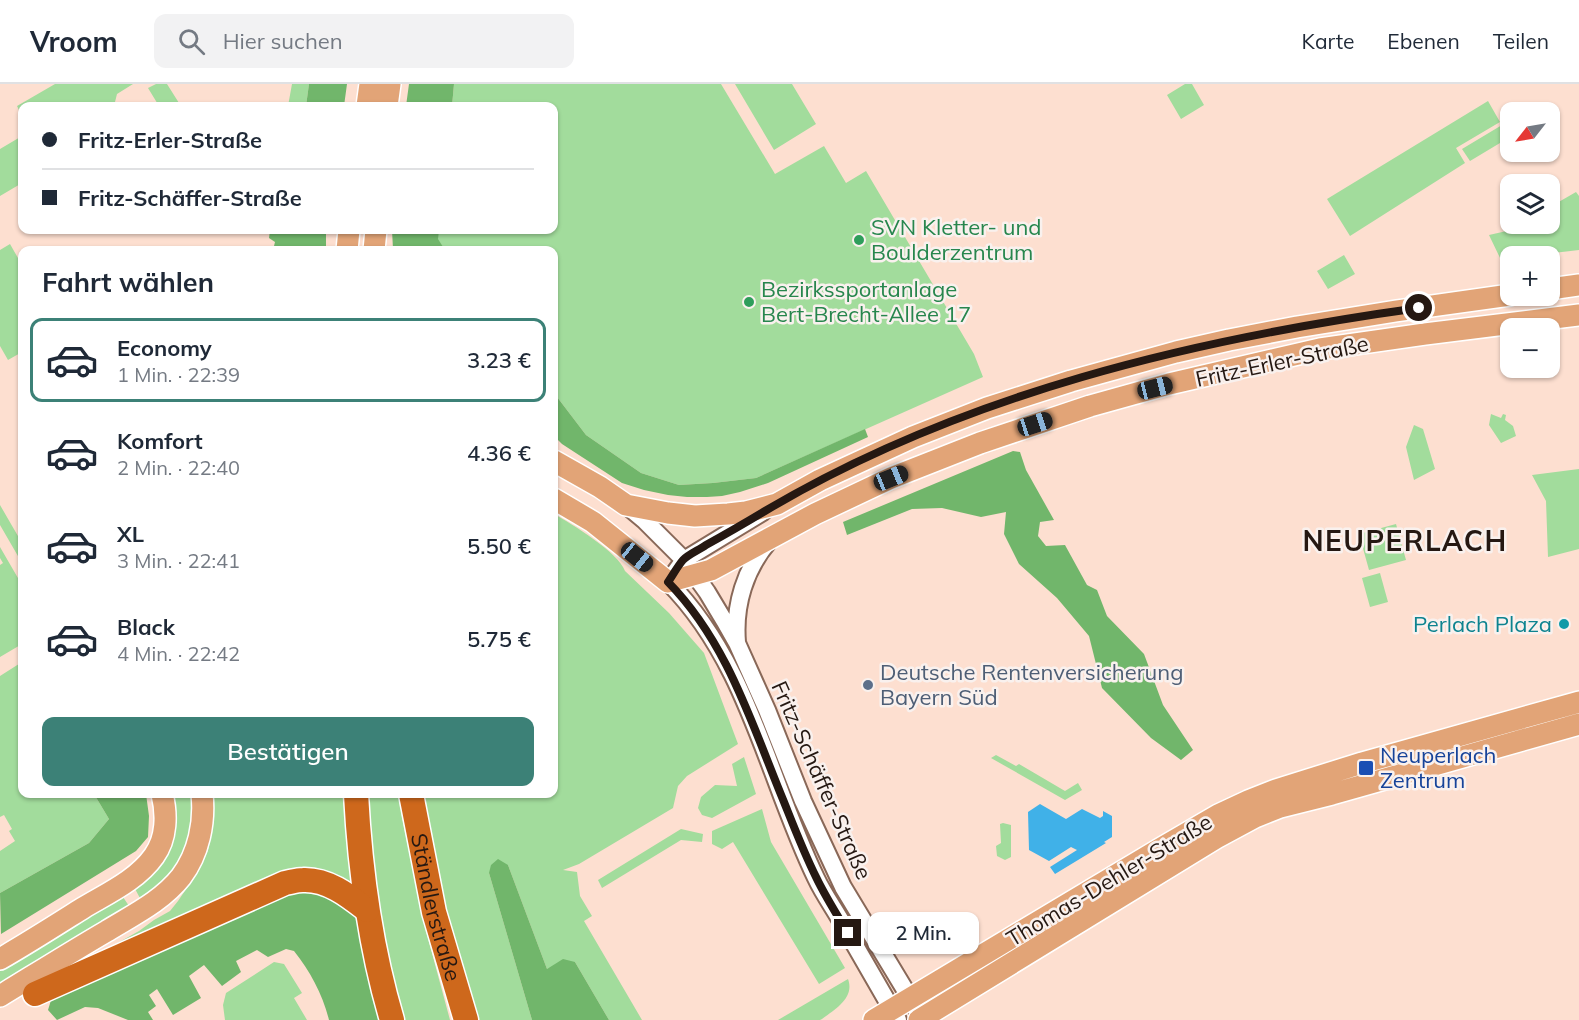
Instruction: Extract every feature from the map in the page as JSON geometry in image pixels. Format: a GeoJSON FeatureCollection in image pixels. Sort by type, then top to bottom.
{"type":"FeatureCollection","features":[{"type":"Feature","properties":{"kind":"highway"},"geometry":{"type":"LineString","coordinates":[[356,798],[367,910],[381,982],[392,1020]]}},
{"type":"Feature","properties":{"kind":"highway","name":"Ständlerstraße"},"geometry":{"type":"LineString","coordinates":[[412,798],[434,912],[466,1020]]}},
{"type":"Feature","properties":{"kind":"highway"},"geometry":{"type":"LineString","coordinates":[[35,994],[285,883],[305,880],[328,884],[367,910]]}},
{"type":"Feature","properties":{"kind":"main road"},"geometry":{"type":"LineString","coordinates":[[367,102],[370,84]]}},
{"type":"Feature","properties":{"kind":"main road"},"geometry":{"type":"LineString","coordinates":[[388,102],[390,84]]}},
{"type":"Feature","properties":{"kind":"main road"},"geometry":{"type":"LineString","coordinates":[[1560,288],[1579,285]]}},
{"type":"Feature","properties":{"kind":"main road","name":"Fritz-Erler-Straße"},"geometry":{"type":"LineString","coordinates":[[777,504],[820,480],[889,447],[976,412],[1071,381],[1176,351],[1297,327],[1500,296]]}},
{"type":"Feature","properties":{"kind":"main road","name":"Fritz-Erler-Straße"},"geometry":{"type":"LineString","coordinates":[[668,582],[689,567],[721,565],[815,514],[891,478],[971,446],[1090,406],[1170,384],[1320,349],[1579,315]]}},
{"type":"Feature","properties":{"kind":"main road"},"geometry":{"type":"LineString","coordinates":[[1170,384],[1181,376],[1185,369],[1185,362],[1176,351]]}},
{"type":"Feature","properties":{"kind":"main road"},"geometry":{"type":"LineString","coordinates":[[558,462],[600,487],[626,506],[695,516],[737,513],[777,504]]}},
{"type":"Feature","properties":{"kind":"main road"},"geometry":{"type":"LineString","coordinates":[[558,501],[593,522],[668,582]]}},
{"type":"Feature","properties":{"kind":"main road","name":"Thomas-Dehler-Straße"},"geometry":{"type":"LineString","coordinates":[[921,1019],[1223,834],[1255,817],[1272,811],[1316,788],[1579,702]]}},
{"type":"Feature","properties":{"kind":"main road","name":"Thomas-Dehler-Straße"},"geometry":{"type":"LineString","coordinates":[[888,1016],[910,998],[1218,815],[1248,801],[1276,790],[1316,788],[1579,724]]}},
{"type":"Feature","properties":{"kind":"main road"},"geometry":{"type":"LineString","coordinates":[[0,959],[118,887],[145,867],[155,855],[164,830],[163,798]]}},
{"type":"Feature","properties":{"kind":"main road"},"geometry":{"type":"LineString","coordinates":[[0,996],[167,892],[182,876],[195,851],[203,819],[202,798]]}},
{"type":"Feature","properties":{"kind":"main road"},"geometry":{"type":"LineString","coordinates":[[118,887],[126,888],[133,896],[136,904],[134,914]]}},
{"type":"Feature","properties":{"kind":"main road"},"geometry":{"type":"LineString","coordinates":[[0,1010],[35,994]]}},
{"type":"Feature","properties":{"kind":"street","name":"Fritz-Erler-Straße"},"geometry":{"type":"LineString","coordinates":[[689,567],[777,504]]}},
{"type":"Feature","properties":{"kind":"street","name":"Fritz-Schäffer-Straße"},"geometry":{"type":"LineString","coordinates":[[626,506],[644,520],[689,567],[737,643],[807,811],[843,887],[921,1019]]}},
{"type":"Feature","properties":{"kind":"street"},"geometry":{"type":"LineString","coordinates":[[737,643],[736,623],[747,576],[758,555],[773,536]]}},
{"type":"Feature","properties":{"kind":"street","name":"Fritz-Schäffer-Straße"},"geometry":{"type":"LineString","coordinates":[[668,582],[712,637],[725,661],[744,701],[816,878],[888,1016]]}},
{"type":"Feature","properties":{"kind":"green space"},"geometry":{"type":"Polygon","coordinates":[[[55,84],[133,84],[117,94],[115,102],[24,102],[55,84]]]}},
{"type":"Feature","properties":{"kind":"green space"},"geometry":{"type":"Polygon","coordinates":[[[156,84],[167,84],[178,102],[157,102],[148,88],[156,84]]]}},
{"type":"Feature","properties":{"kind":"green space"},"geometry":{"type":"Polygon","coordinates":[[[292,84],[309,84],[307,102],[289,102],[292,84]]]}},
{"type":"Feature","properties":{"kind":"green space"},"geometry":{"type":"Polygon","coordinates":[[[309,84],[347,84],[345,102],[307,102],[309,84]]]}},
{"type":"Feature","properties":{"kind":"green space"},"geometry":{"type":"Polygon","coordinates":[[[409,84],[454,84],[452,102],[407,102],[409,84]]]}},
{"type":"Feature","properties":{"kind":"green space","name":"Bezirkssportanlage Bert-Brecht-Allee 17"},"geometry":{"type":"Polygon","coordinates":[[[454,84],[721,84],[775,174],[824,146],[846,183],[866,171],[974,354],[983,377],[756,478],[679,485],[641,473],[586,435],[558,398],[558,246],[442,246],[437,239],[438,234],[558,234],[558,102],[452,102],[454,84]]]}},
{"type":"Feature","properties":{"kind":"green space"},"geometry":{"type":"Polygon","coordinates":[[[735,84],[792,84],[816,124],[774,150],[735,84]]]}},
{"type":"Feature","properties":{"kind":"green space"},"geometry":{"type":"Polygon","coordinates":[[[1185,84],[1192,84],[1204,105],[1181,119],[1167,95],[1185,84]]]}},
{"type":"Feature","properties":{"kind":"green space"},"geometry":{"type":"Polygon","coordinates":[[[1488,101],[1500,122],[1456,148],[1465,163],[1350,236],[1327,199],[1488,101]]]}},
{"type":"Feature","properties":{"kind":"green space"},"geometry":{"type":"Polygon","coordinates":[[[1500,126],[1500,143],[1470,161],[1462,149],[1500,126]]]}},
{"type":"Feature","properties":{"kind":"green space"},"geometry":{"type":"Polygon","coordinates":[[[18,138],[18,185],[0,196],[0,149],[18,138]]]}},
{"type":"Feature","properties":{"kind":"green space"},"geometry":{"type":"Polygon","coordinates":[[[1576,192],[1579,196],[1579,250],[1560,252],[1560,246],[1500,246],[1500,258],[1489,235],[1500,232],[1560,234],[1560,201],[1576,192]]]}},
{"type":"Feature","properties":{"kind":"green space"},"geometry":{"type":"Polygon","coordinates":[[[270,234],[326,234],[326,246],[274,246],[275,242],[269,238],[270,234]]]}},
{"type":"Feature","properties":{"kind":"green space"},"geometry":{"type":"Polygon","coordinates":[[[392,234],[439,234],[438,239],[442,246],[393,246],[392,234]]]}},
{"type":"Feature","properties":{"kind":"green space"},"geometry":{"type":"Polygon","coordinates":[[[10,244],[18,258],[18,354],[8,360],[0,346],[0,250],[10,244]]]}},
{"type":"Feature","properties":{"kind":"green space"},"geometry":{"type":"Polygon","coordinates":[[[1344,255],[1355,274],[1328,289],[1317,271],[1344,255]]]}},
{"type":"Feature","properties":{"kind":"green space"},"geometry":{"type":"Polygon","coordinates":[[[558,398],[586,435],[641,473],[679,485],[756,478],[865,429],[868,437],[768,483],[740,492],[707,497],[668,495],[622,483],[558,440],[558,398]]]}},
{"type":"Feature","properties":{"kind":"green space"},"geometry":{"type":"Polygon","coordinates":[[[1491,414],[1501,418],[1503,414],[1506,415],[1505,420],[1513,426],[1516,436],[1501,443],[1489,425],[1491,414]]]}},
{"type":"Feature","properties":{"kind":"green space"},"geometry":{"type":"Polygon","coordinates":[[[1414,425],[1423,429],[1435,469],[1414,480],[1406,447],[1414,425]]]}},
{"type":"Feature","properties":{"kind":"green space"},"geometry":{"type":"Polygon","coordinates":[[[1013,451],[1020,452],[1026,470],[1054,520],[1040,522],[1038,536],[1046,546],[1065,545],[1087,585],[1097,590],[1107,616],[1144,654],[1163,705],[1193,750],[1181,760],[1151,738],[1102,688],[1089,636],[1057,598],[1019,564],[1004,534],[1006,512],[981,517],[942,508],[912,509],[847,535],[843,522],[1013,451]]]}},
{"type":"Feature","properties":{"kind":"green space"},"geometry":{"type":"Polygon","coordinates":[[[1579,469],[1579,549],[1548,557],[1546,501],[1532,475],[1579,469]]]}},
{"type":"Feature","properties":{"kind":"green space"},"geometry":{"type":"Polygon","coordinates":[[[0,505],[18,536],[18,556],[0,525],[0,505]]]}},
{"type":"Feature","properties":{"kind":"green space"},"geometry":{"type":"Polygon","coordinates":[[[558,516],[594,539],[613,555],[625,571],[669,613],[704,653],[738,744],[687,776],[678,786],[673,808],[579,864],[563,870],[577,872],[580,896],[592,916],[584,921],[642,1020],[609,1020],[575,962],[547,969],[508,865],[489,873],[532,1020],[475,1020],[447,921],[421,798],[558,798],[558,516]]]}},
{"type":"Feature","properties":{"kind":"green space"},"geometry":{"type":"Polygon","coordinates":[[[1396,524],[1406,560],[1369,570],[1359,534],[1396,524]]]}},
{"type":"Feature","properties":{"kind":"green space"},"geometry":{"type":"Polygon","coordinates":[[[0,547],[18,578],[18,646],[0,657],[0,565],[3,563],[0,558],[0,547]]]}},
{"type":"Feature","properties":{"kind":"green space"},"geometry":{"type":"Polygon","coordinates":[[[1380,573],[1388,602],[1370,607],[1362,578],[1380,573]]]}},
{"type":"Feature","properties":{"kind":"green space"},"geometry":{"type":"Polygon","coordinates":[[[18,665],[18,798],[96,798],[109,819],[89,843],[0,893],[0,851],[15,841],[9,831],[12,829],[4,815],[0,817],[0,676],[18,665]]]}},
{"type":"Feature","properties":{"kind":"green space"},"geometry":{"type":"Polygon","coordinates":[[[996,755],[1016,766],[1019,764],[1065,791],[1078,783],[1082,790],[1065,800],[991,758],[996,755]]]}},
{"type":"Feature","properties":{"kind":"green space"},"geometry":{"type":"Polygon","coordinates":[[[744,757],[756,794],[712,818],[702,815],[698,808],[701,797],[715,785],[737,786],[732,764],[744,757]]]}},
{"type":"Feature","properties":{"kind":"green space"},"geometry":{"type":"Polygon","coordinates":[[[96,798],[147,798],[148,837],[136,851],[1,934],[0,893],[89,843],[109,819],[96,798]]]}},
{"type":"Feature","properties":{"kind":"green space"},"geometry":{"type":"Polygon","coordinates":[[[169,798],[197,798],[184,861],[142,902],[133,885],[169,798]]]}},
{"type":"Feature","properties":{"kind":"green space"},"geometry":{"type":"Polygon","coordinates":[[[213,798],[348,798],[353,886],[98,954],[170,911],[199,870],[208,850],[214,819],[213,798]]]}},
{"type":"Feature","properties":{"kind":"green space"},"geometry":{"type":"Polygon","coordinates":[[[365,798],[404,798],[406,810],[401,812],[422,916],[450,1020],[400,1020],[388,978],[365,798]]]}},
{"type":"Feature","properties":{"kind":"green space"},"geometry":{"type":"Polygon","coordinates":[[[762,809],[771,842],[845,968],[819,984],[733,842],[722,849],[712,844],[712,831],[762,809]]]}},
{"type":"Feature","properties":{"kind":"green space"},"geometry":{"type":"Polygon","coordinates":[[[1000,824],[1011,825],[1011,857],[1005,860],[997,856],[996,846],[1001,843],[1000,824]]]}},
{"type":"Feature","properties":{"kind":"green space"},"geometry":{"type":"Polygon","coordinates":[[[681,829],[703,834],[702,842],[681,840],[602,888],[598,880],[681,829]]]}},
{"type":"Feature","properties":{"kind":"green space"},"geometry":{"type":"Polygon","coordinates":[[[498,859],[508,865],[547,969],[563,959],[575,962],[609,1020],[532,1020],[489,873],[491,865],[498,859]]]}},
{"type":"Feature","properties":{"kind":"green space"},"geometry":{"type":"Polygon","coordinates":[[[313,888],[350,904],[363,928],[384,1020],[329,1020],[320,992],[311,975],[294,951],[286,949],[268,957],[257,950],[236,961],[241,972],[222,986],[204,965],[189,976],[201,998],[173,1015],[157,989],[149,995],[156,1006],[148,1012],[153,1020],[128,1020],[98,1008],[85,1007],[57,1020],[48,1010],[52,997],[164,950],[290,892],[313,888]]]}},
{"type":"Feature","properties":{"kind":"green space"},"geometry":{"type":"Polygon","coordinates":[[[123,897],[129,906],[0,990],[0,966],[123,897]]]}},
{"type":"Feature","properties":{"kind":"green space"},"geometry":{"type":"Polygon","coordinates":[[[274,962],[284,964],[302,993],[294,998],[307,1020],[225,1020],[223,1005],[226,993],[274,962]]]}},
{"type":"Feature","properties":{"kind":"green space"},"geometry":{"type":"Polygon","coordinates":[[[848,979],[849,992],[843,1002],[822,1019],[778,1020],[848,979]]]}},
{"type":"Feature","properties":{"kind":"water"},"geometry":{"type":"Polygon","coordinates":[[[1040,804],[1066,819],[1082,809],[1100,818],[1103,816],[1103,811],[1112,816],[1112,837],[1055,874],[1050,867],[1077,850],[1071,847],[1049,861],[1029,850],[1028,812],[1040,804]]]}},
{"type":"Feature","properties":{"kind":"place","name":"SVN Kletter- und Boulderzentrum"},"geometry":{"type":"Point","coordinates":[859,240]}},
{"type":"Feature","properties":{"kind":"place","name":"Bezirkssportanlage Bert-Brecht-Allee 17"},"geometry":{"type":"Point","coordinates":[749,302]}},
{"type":"Feature","properties":{"kind":"place","name":"Perlach Plaza"},"geometry":{"type":"Point","coordinates":[1564,624]}},
{"type":"Feature","properties":{"kind":"place","name":"Deutsche Rentenversicherung Bayern Süd"},"geometry":{"type":"Point","coordinates":[868,685]}},
{"type":"Feature","properties":{"kind":"place","name":"Neuperlach Zentrum"},"geometry":{"type":"Point","coordinates":[1366,768]}},
{"type":"Feature","properties":{"kind":"district","name":"NEUPERLACH"},"geometry":{"type":"Point","coordinates":[1405,541]}},
{"type":"Feature","properties":{"kind":"route"},"geometry":{"type":"LineString","coordinates":[[848,933],[816,878],[744,701],[725,661],[712,637],[668,582],[684,560],[820,480],[901,442],[987,408],[1176,351],[1297,327],[1419,308]]}}]}
